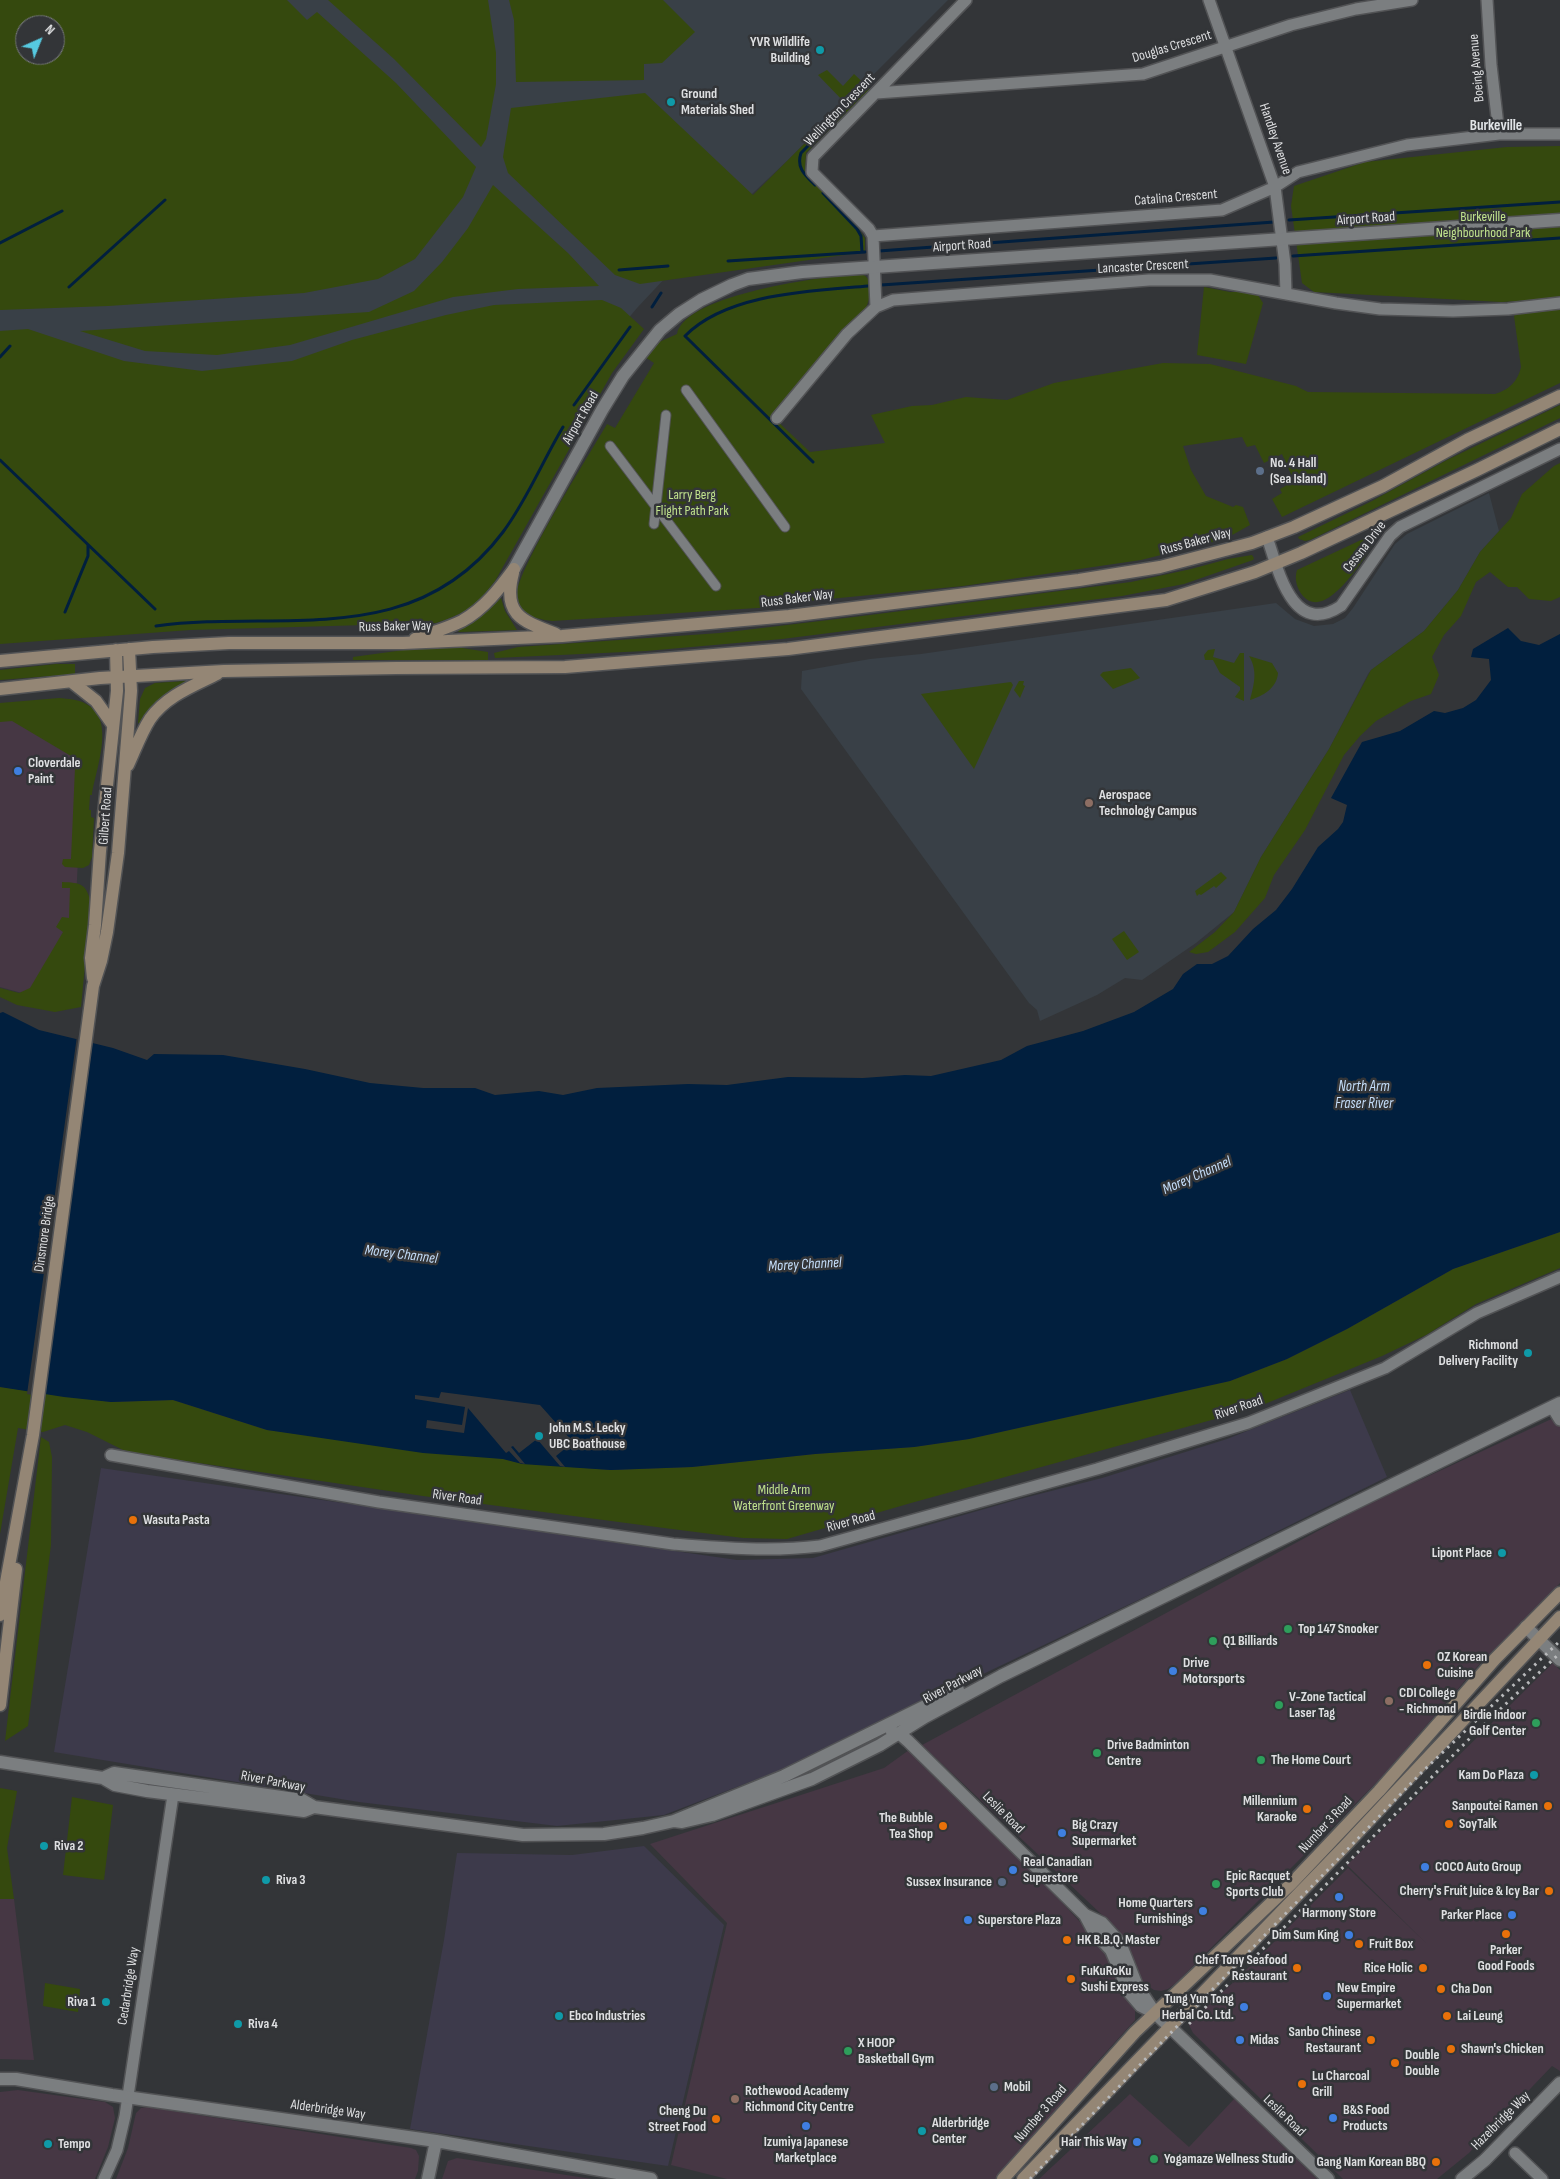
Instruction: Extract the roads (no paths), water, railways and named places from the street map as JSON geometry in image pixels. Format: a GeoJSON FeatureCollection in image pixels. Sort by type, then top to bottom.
{"type":"FeatureCollection","features":[{"type":"Feature","properties":{"kind":"main road","name":"Russ Baker Way"},"geometry":{"type":"LineString","coordinates":[[0,661],[229,643],[403,643],[562,636],[745,621],[1078,580],[1160,567],[1252,543],[1267,537],[1383,486],[1467,440],[1560,396]]}},
{"type":"Feature","properties":{"kind":"main road"},"geometry":{"type":"LineString","coordinates":[[0,689],[118,677],[224,671],[565,667],[788,649],[1166,600],[1255,572],[1276,563],[1477,470],[1560,429]]}},
{"type":"Feature","properties":{"kind":"main road"},"geometry":{"type":"LineString","coordinates":[[514,569],[509,598],[514,612],[522,620],[562,636]]}},
{"type":"Feature","properties":{"kind":"main road"},"geometry":{"type":"LineString","coordinates":[[403,643],[461,621],[474,614],[500,588],[514,569]]}},
{"type":"Feature","properties":{"kind":"main road","name":"Gilbert Road"},"geometry":{"type":"LineString","coordinates":[[93,989],[101,961],[118,852],[131,700],[131,676],[123,650]]}},
{"type":"Feature","properties":{"kind":"main road","name":"Gilbert Road"},"geometry":{"type":"LineString","coordinates":[[93,989],[91,958],[113,725],[123,650]]}},
{"type":"Feature","properties":{"kind":"main road"},"geometry":{"type":"LineString","coordinates":[[123,777],[150,719],[161,707],[175,695],[224,671]]}},
{"type":"Feature","properties":{"kind":"main road"},"geometry":{"type":"LineString","coordinates":[[72,682],[96,701],[113,725]]}},
{"type":"Feature","properties":{"kind":"main road","name":"Dinsmore Bridge"},"geometry":{"type":"LineString","coordinates":[[26,1477],[93,989]]}},
{"type":"Feature","properties":{"kind":"main road"},"geometry":{"type":"LineString","coordinates":[[0,1615],[26,1477]]}},
{"type":"Feature","properties":{"kind":"main road"},"geometry":{"type":"LineString","coordinates":[[0,1704],[26,1477]]}},
{"type":"Feature","properties":{"kind":"main road","name":"Number 3 Road"},"geometry":{"type":"LineString","coordinates":[[1003,2179],[1103,2067],[1155,2014],[1291,1884],[1384,1785],[1456,1701],[1560,1592]]}},
{"type":"Feature","properties":{"kind":"main road","name":"Number 3 Road"},"geometry":{"type":"LineString","coordinates":[[1023,2179],[1345,1846],[1560,1617]]}},
{"type":"Feature","properties":{"kind":"street","name":"Wellington Crescent"},"geometry":{"type":"LineString","coordinates":[[873,236],[869,229],[812,172],[814,157],[966,0]]}},
{"type":"Feature","properties":{"kind":"street","name":"Handley Avenue"},"geometry":{"type":"LineString","coordinates":[[1209,0],[1275,187],[1282,240],[1286,294]]}},
{"type":"Feature","properties":{"kind":"street","name":"Douglas Crescent"},"geometry":{"type":"LineString","coordinates":[[876,94],[1143,74],[1291,24],[1355,5],[1412,0]]}},
{"type":"Feature","properties":{"kind":"street","name":"Boeing Avenue"},"geometry":{"type":"LineString","coordinates":[[1487,0],[1491,65],[1499,134]]}},
{"type":"Feature","properties":{"kind":"street","name":"Catalina Crescent"},"geometry":{"type":"LineString","coordinates":[[873,236],[1222,210],[1275,187],[1298,172],[1407,145],[1499,134],[1560,134]]}},
{"type":"Feature","properties":{"kind":"street","name":"Airport Road"},"geometry":{"type":"LineString","coordinates":[[514,569],[592,427],[623,376],[651,340],[679,314],[701,300],[748,279],[802,272],[1560,220]]}},
{"type":"Feature","properties":{"kind":"street"},"geometry":{"type":"LineString","coordinates":[[873,236],[876,307]]}},
{"type":"Feature","properties":{"kind":"street","name":"Lancaster Crescent"},"geometry":{"type":"LineString","coordinates":[[777,418],[847,334],[876,307],[893,300],[1149,280],[1210,280],[1380,308],[1424,311],[1508,309],[1560,302]]}},
{"type":"Feature","properties":{"kind":"street"},"geometry":{"type":"LineString","coordinates":[[686,390],[785,527]]}},
{"type":"Feature","properties":{"kind":"street"},"geometry":{"type":"LineString","coordinates":[[654,524],[666,415]]}},
{"type":"Feature","properties":{"kind":"street"},"geometry":{"type":"LineString","coordinates":[[610,446],[716,586]]}},
{"type":"Feature","properties":{"kind":"street","name":"Cessna Drive"},"geometry":{"type":"LineString","coordinates":[[1267,537],[1289,597],[1298,607],[1309,612],[1321,614],[1332,612],[1341,606],[1390,536],[1400,527],[1560,449]]}},
{"type":"Feature","properties":{"kind":"street","name":"River Road"},"geometry":{"type":"LineString","coordinates":[[111,1455],[379,1502],[673,1544],[792,1549],[820,1546],[1014,1492],[1248,1422],[1385,1368],[1477,1313],[1560,1277]]}},
{"type":"Feature","properties":{"kind":"street"},"geometry":{"type":"LineString","coordinates":[[1001,1676],[1556,1405],[1560,1420]]}},
{"type":"Feature","properties":{"kind":"street"},"geometry":{"type":"LineString","coordinates":[[1526,1627],[1560,1660]]}},
{"type":"Feature","properties":{"kind":"street","name":"River Parkway"},"geometry":{"type":"LineString","coordinates":[[674,1821],[682,1822],[712,1815],[812,1779],[900,1734],[925,1717],[1001,1676]]}},
{"type":"Feature","properties":{"kind":"street","name":"River Parkway"},"geometry":{"type":"LineString","coordinates":[[674,1821],[806,1765],[975,1682],[1001,1676]]}},
{"type":"Feature","properties":{"kind":"street"},"geometry":{"type":"LineString","coordinates":[[731,1797],[767,1789],[788,1781],[887,1732],[900,1734]]}},
{"type":"Feature","properties":{"kind":"street","name":"Leslie Road"},"geometry":{"type":"LineString","coordinates":[[900,1734],[1085,1915],[1094,1932],[1111,1950],[1129,1992],[1141,2006],[1155,2014],[1170,2027],[1328,2179]]}},
{"type":"Feature","properties":{"kind":"street","name":"River Parkway"},"geometry":{"type":"LineString","coordinates":[[0,1762],[103,1778],[115,1785],[173,1795],[304,1811],[314,1808]]}},
{"type":"Feature","properties":{"kind":"street","name":"River Parkway"},"geometry":{"type":"LineString","coordinates":[[103,1778],[114,1773],[167,1779],[302,1800],[314,1808]]}},
{"type":"Feature","properties":{"kind":"street","name":"Cedarbridge Way"},"geometry":{"type":"LineString","coordinates":[[104,2179],[117,2150],[126,2116],[173,1795]]}},
{"type":"Feature","properties":{"kind":"street"},"geometry":{"type":"LineString","coordinates":[[314,1808],[523,1835],[604,1834],[674,1821]]}},
{"type":"Feature","properties":{"kind":"street","name":"Alderbridge Way"},"geometry":{"type":"LineString","coordinates":[[0,2079],[16,2079],[436,2141],[651,2179]]}},
{"type":"Feature","properties":{"kind":"street","name":"Hazelbridge Way"},"geometry":{"type":"LineString","coordinates":[[1462,2179],[1485,2160],[1560,2083]]}},
{"type":"Feature","properties":{"kind":"street"},"geometry":{"type":"LineString","coordinates":[[428,2179],[436,2141]]}},
{"type":"Feature","properties":{"kind":"street"},"geometry":{"type":"LineString","coordinates":[[1515,2153],[1542,2179]]}},
{"type":"Feature","properties":{"kind":"water","name":"North Arm Fraser River"},"geometry":{"type":"Polygon","coordinates":[[[1508,628],[1521,641],[1539,645],[1560,634],[1560,1232],[1453,1269],[1347,1329],[1287,1359],[1230,1381],[969,1439],[914,1447],[815,1454],[692,1467],[611,1470],[565,1467],[522,1464],[503,1459],[423,1453],[267,1430],[173,1400],[111,1402],[0,1387],[0,1013],[3,1012],[39,1030],[113,1048],[147,1060],[154,1054],[223,1055],[305,1069],[370,1083],[423,1088],[475,1088],[495,1095],[539,1091],[563,1095],[597,1088],[688,1084],[727,1085],[788,1077],[863,1078],[905,1075],[931,1076],[1001,1060],[1027,1046],[1083,1031],[1134,1012],[1173,989],[1183,974],[1197,964],[1212,964],[1228,956],[1253,929],[1276,910],[1292,889],[1318,847],[1343,822],[1347,805],[1331,798],[1362,742],[1400,731],[1434,711],[1445,713],[1463,708],[1476,700],[1491,680],[1489,659],[1471,657],[1473,649],[1508,628]]]}},
{"type":"Feature","properties":{"kind":"waterway"},"geometry":{"type":"LineString","coordinates":[[815,185],[801,167],[801,153],[860,93]]}},
{"type":"Feature","properties":{"kind":"waterway"},"geometry":{"type":"LineString","coordinates":[[823,193],[857,229],[861,236],[862,252]]}},
{"type":"Feature","properties":{"kind":"waterway"},"geometry":{"type":"LineString","coordinates":[[69,287],[165,200]]}},
{"type":"Feature","properties":{"kind":"waterway"},"geometry":{"type":"LineString","coordinates":[[1289,220],[1560,202]]}},
{"type":"Feature","properties":{"kind":"waterway"},"geometry":{"type":"LineString","coordinates":[[0,243],[62,211]]}},
{"type":"Feature","properties":{"kind":"waterway"},"geometry":{"type":"LineString","coordinates":[[879,251],[1274,222]]}},
{"type":"Feature","properties":{"kind":"waterway"},"geometry":{"type":"LineString","coordinates":[[1293,256],[1560,238]]}},
{"type":"Feature","properties":{"kind":"waterway"},"geometry":{"type":"LineString","coordinates":[[728,261],[865,252]]}},
{"type":"Feature","properties":{"kind":"waterway"},"geometry":{"type":"LineString","coordinates":[[881,285],[1276,258]]}},
{"type":"Feature","properties":{"kind":"waterway"},"geometry":{"type":"LineString","coordinates":[[619,270],[668,266]]}},
{"type":"Feature","properties":{"kind":"waterway"},"geometry":{"type":"LineString","coordinates":[[813,462],[685,336],[703,322],[723,311],[747,303],[797,293],[868,286]]}},
{"type":"Feature","properties":{"kind":"waterway"},"geometry":{"type":"LineString","coordinates":[[652,307],[661,293]]}},
{"type":"Feature","properties":{"kind":"waterway"},"geometry":{"type":"LineString","coordinates":[[574,405],[630,327]]}},
{"type":"Feature","properties":{"kind":"waterway"},"geometry":{"type":"LineString","coordinates":[[0,357],[10,346]]}},
{"type":"Feature","properties":{"kind":"waterway"},"geometry":{"type":"LineString","coordinates":[[156,626],[203,622],[343,618],[387,610],[429,595],[467,570],[503,532],[520,507],[563,427]]}},
{"type":"Feature","properties":{"kind":"waterway"},"geometry":{"type":"LineString","coordinates":[[0,460],[155,609]]}},
{"type":"Feature","properties":{"kind":"waterway"},"geometry":{"type":"LineString","coordinates":[[65,612],[88,556],[88,545]]}},
{"type":"Feature","properties":{"kind":"railway"},"geometry":{"type":"LineString","coordinates":[[1030,2179],[1422,1772],[1560,1641]]}},
{"type":"Feature","properties":{"kind":"railway"},"geometry":{"type":"LineString","coordinates":[[1189,2024],[1477,1731],[1560,1653]]}},
{"type":"Feature","properties":{"kind":"place","name":"YVR Wildlife Building"},"geometry":{"type":"Point","coordinates":[820,50]}},
{"type":"Feature","properties":{"kind":"place","name":"Ground Materials Shed"},"geometry":{"type":"Point","coordinates":[671,102]}},
{"type":"Feature","properties":{"kind":"place","name":"No. 4 Hall (Sea Island)"},"geometry":{"type":"Point","coordinates":[1260,471]}},
{"type":"Feature","properties":{"kind":"place","name":"Cloverdale Paint"},"geometry":{"type":"Point","coordinates":[18,771]}},
{"type":"Feature","properties":{"kind":"place","name":"Aerospace Technology Campus"},"geometry":{"type":"Point","coordinates":[1089,803]}},
{"type":"Feature","properties":{"kind":"place","name":"Richmond Delivery Facility"},"geometry":{"type":"Point","coordinates":[1528,1353]}},
{"type":"Feature","properties":{"kind":"place","name":"John M.S. Lecky UBC Boathouse"},"geometry":{"type":"Point","coordinates":[539,1436]}},
{"type":"Feature","properties":{"kind":"place","name":"Wasuta Pasta"},"geometry":{"type":"Point","coordinates":[133,1520]}},
{"type":"Feature","properties":{"kind":"place","name":"Lipont Place"},"geometry":{"type":"Point","coordinates":[1502,1553]}},
{"type":"Feature","properties":{"kind":"place","name":"Top 147 Snooker"},"geometry":{"type":"Point","coordinates":[1288,1629]}},
{"type":"Feature","properties":{"kind":"place","name":"Q1 Billiards"},"geometry":{"type":"Point","coordinates":[1213,1641]}},
{"type":"Feature","properties":{"kind":"place","name":"OZ Korean Cuisine"},"geometry":{"type":"Point","coordinates":[1427,1665]}},
{"type":"Feature","properties":{"kind":"place","name":"Drive Motorsports"},"geometry":{"type":"Point","coordinates":[1173,1671]}},
{"type":"Feature","properties":{"kind":"place","name":"CDI College - Richmond"},"geometry":{"type":"Point","coordinates":[1389,1701]}},
{"type":"Feature","properties":{"kind":"place","name":"V-Zone Tactical Laser Tag"},"geometry":{"type":"Point","coordinates":[1279,1705]}},
{"type":"Feature","properties":{"kind":"place","name":"Birdie Indoor Golf Center"},"geometry":{"type":"Point","coordinates":[1536,1723]}},
{"type":"Feature","properties":{"kind":"place","name":"Drive Badminton Centre"},"geometry":{"type":"Point","coordinates":[1097,1753]}},
{"type":"Feature","properties":{"kind":"place","name":"The Home Court"},"geometry":{"type":"Point","coordinates":[1261,1760]}},
{"type":"Feature","properties":{"kind":"place","name":"Kam Do Plaza"},"geometry":{"type":"Point","coordinates":[1534,1775]}},
{"type":"Feature","properties":{"kind":"place","name":"Sanpoutei Ramen"},"geometry":{"type":"Point","coordinates":[1548,1806]}},
{"type":"Feature","properties":{"kind":"place","name":"Millennium Karaoke"},"geometry":{"type":"Point","coordinates":[1307,1809]}},
{"type":"Feature","properties":{"kind":"place","name":"SoyTalk"},"geometry":{"type":"Point","coordinates":[1449,1824]}},
{"type":"Feature","properties":{"kind":"place","name":"The Bubble Tea Shop"},"geometry":{"type":"Point","coordinates":[943,1826]}},
{"type":"Feature","properties":{"kind":"place","name":"Big Crazy Supermarket"},"geometry":{"type":"Point","coordinates":[1062,1833]}},
{"type":"Feature","properties":{"kind":"place","name":"Riva 2"},"geometry":{"type":"Point","coordinates":[44,1846]}},
{"type":"Feature","properties":{"kind":"place","name":"COCO Auto Group"},"geometry":{"type":"Point","coordinates":[1425,1867]}},
{"type":"Feature","properties":{"kind":"place","name":"Real Canadian Superstore"},"geometry":{"type":"Point","coordinates":[1013,1870]}},
{"type":"Feature","properties":{"kind":"place","name":"Riva 3"},"geometry":{"type":"Point","coordinates":[266,1880]}},
{"type":"Feature","properties":{"kind":"place","name":"Sussex Insurance"},"geometry":{"type":"Point","coordinates":[1002,1882]}},
{"type":"Feature","properties":{"kind":"place","name":"Epic Racquet Sports Club"},"geometry":{"type":"Point","coordinates":[1216,1884]}},
{"type":"Feature","properties":{"kind":"place","name":"Cherry's Fruit Juice & Icy Bar"},"geometry":{"type":"Point","coordinates":[1549,1891]}},
{"type":"Feature","properties":{"kind":"place","name":"Harmony Store"},"geometry":{"type":"Point","coordinates":[1339,1897]}},
{"type":"Feature","properties":{"kind":"place","name":"Home Quarters Furnishings"},"geometry":{"type":"Point","coordinates":[1203,1911]}},
{"type":"Feature","properties":{"kind":"place","name":"Parker Place"},"geometry":{"type":"Point","coordinates":[1512,1915]}},
{"type":"Feature","properties":{"kind":"place","name":"Superstore Plaza"},"geometry":{"type":"Point","coordinates":[968,1920]}},
{"type":"Feature","properties":{"kind":"place","name":"Parker Good Foods"},"geometry":{"type":"Point","coordinates":[1506,1934]}},
{"type":"Feature","properties":{"kind":"place","name":"Dim Sum King"},"geometry":{"type":"Point","coordinates":[1349,1935]}},
{"type":"Feature","properties":{"kind":"place","name":"HK B.B.Q. Master"},"geometry":{"type":"Point","coordinates":[1067,1940]}},
{"type":"Feature","properties":{"kind":"place","name":"Fruit Box"},"geometry":{"type":"Point","coordinates":[1359,1944]}},
{"type":"Feature","properties":{"kind":"place","name":"Chef Tony Seafood Restaurant"},"geometry":{"type":"Point","coordinates":[1297,1968]}},
{"type":"Feature","properties":{"kind":"place","name":"Rice Holic"},"geometry":{"type":"Point","coordinates":[1423,1968]}},
{"type":"Feature","properties":{"kind":"place","name":"FuKuRoKu Sushi Express"},"geometry":{"type":"Point","coordinates":[1071,1979]}},
{"type":"Feature","properties":{"kind":"place","name":"Cha Don"},"geometry":{"type":"Point","coordinates":[1441,1989]}},
{"type":"Feature","properties":{"kind":"place","name":"New Empire Supermarket"},"geometry":{"type":"Point","coordinates":[1327,1996]}},
{"type":"Feature","properties":{"kind":"place","name":"Riva 1"},"geometry":{"type":"Point","coordinates":[106,2002]}},
{"type":"Feature","properties":{"kind":"place","name":"Tung Yun Tong Herbal Co. Ltd."},"geometry":{"type":"Point","coordinates":[1244,2007]}},
{"type":"Feature","properties":{"kind":"place","name":"Ebco Industries"},"geometry":{"type":"Point","coordinates":[559,2016]}},
{"type":"Feature","properties":{"kind":"place","name":"Lai Leung"},"geometry":{"type":"Point","coordinates":[1447,2016]}},
{"type":"Feature","properties":{"kind":"place","name":"Riva 4"},"geometry":{"type":"Point","coordinates":[238,2024]}},
{"type":"Feature","properties":{"kind":"place","name":"Midas"},"geometry":{"type":"Point","coordinates":[1240,2040]}},
{"type":"Feature","properties":{"kind":"place","name":"Sanbo Chinese Restaurant"},"geometry":{"type":"Point","coordinates":[1371,2040]}},
{"type":"Feature","properties":{"kind":"place","name":"Shawn's Chicken"},"geometry":{"type":"Point","coordinates":[1451,2049]}},
{"type":"Feature","properties":{"kind":"place","name":"X HOOP Basketball Gym"},"geometry":{"type":"Point","coordinates":[848,2051]}},
{"type":"Feature","properties":{"kind":"place","name":"Double Double"},"geometry":{"type":"Point","coordinates":[1395,2063]}},
{"type":"Feature","properties":{"kind":"place","name":"Lu Charcoal Grill"},"geometry":{"type":"Point","coordinates":[1302,2084]}},
{"type":"Feature","properties":{"kind":"place","name":"Mobil"},"geometry":{"type":"Point","coordinates":[994,2087]}},
{"type":"Feature","properties":{"kind":"place","name":"Rothewood Academy Richmond City Centre"},"geometry":{"type":"Point","coordinates":[735,2099]}},
{"type":"Feature","properties":{"kind":"place","name":"B&S Food Products"},"geometry":{"type":"Point","coordinates":[1333,2118]}},
{"type":"Feature","properties":{"kind":"place","name":"Cheng Du Street Food"},"geometry":{"type":"Point","coordinates":[716,2119]}},
{"type":"Feature","properties":{"kind":"place","name":"Izumiya Japanese Marketplace"},"geometry":{"type":"Point","coordinates":[806,2126]}},
{"type":"Feature","properties":{"kind":"place","name":"Alderbridge Center"},"geometry":{"type":"Point","coordinates":[922,2131]}},
{"type":"Feature","properties":{"kind":"place","name":"Hair This Way"},"geometry":{"type":"Point","coordinates":[1137,2142]}},
{"type":"Feature","properties":{"kind":"place","name":"Tempo"},"geometry":{"type":"Point","coordinates":[48,2144]}},
{"type":"Feature","properties":{"kind":"place","name":"Yogamaze Wellness Studio"},"geometry":{"type":"Point","coordinates":[1154,2159]}},
{"type":"Feature","properties":{"kind":"place","name":"Gang Nam Korean BBQ"},"geometry":{"type":"Point","coordinates":[1436,2162]}},
{"type":"Feature","properties":{"kind":"district","name":"Burkeville"},"geometry":{"type":"Point","coordinates":[1496,126]}},
{"type":"Feature","properties":{"kind":"park label","name":"Burkeville Neighbourhood Park"},"geometry":{"type":"Point","coordinates":[1483,226]}},
{"type":"Feature","properties":{"kind":"park label","name":"Larry Berg Flight Path Park"},"geometry":{"type":"Point","coordinates":[692,504]}},
{"type":"Feature","properties":{"kind":"park label","name":"Middle Arm Waterfront Greenway"},"geometry":{"type":"Point","coordinates":[784,1498]}},
{"type":"Feature","properties":{"kind":"water label","name":"Morey Channel"},"geometry":{"type":"Point","coordinates":[1197,1176]}},
{"type":"Feature","properties":{"kind":"water label","name":"Morey Channel"},"geometry":{"type":"Point","coordinates":[401,1255]}},
{"type":"Feature","properties":{"kind":"water label","name":"Morey Channel"},"geometry":{"type":"Point","coordinates":[805,1265]}}]}
